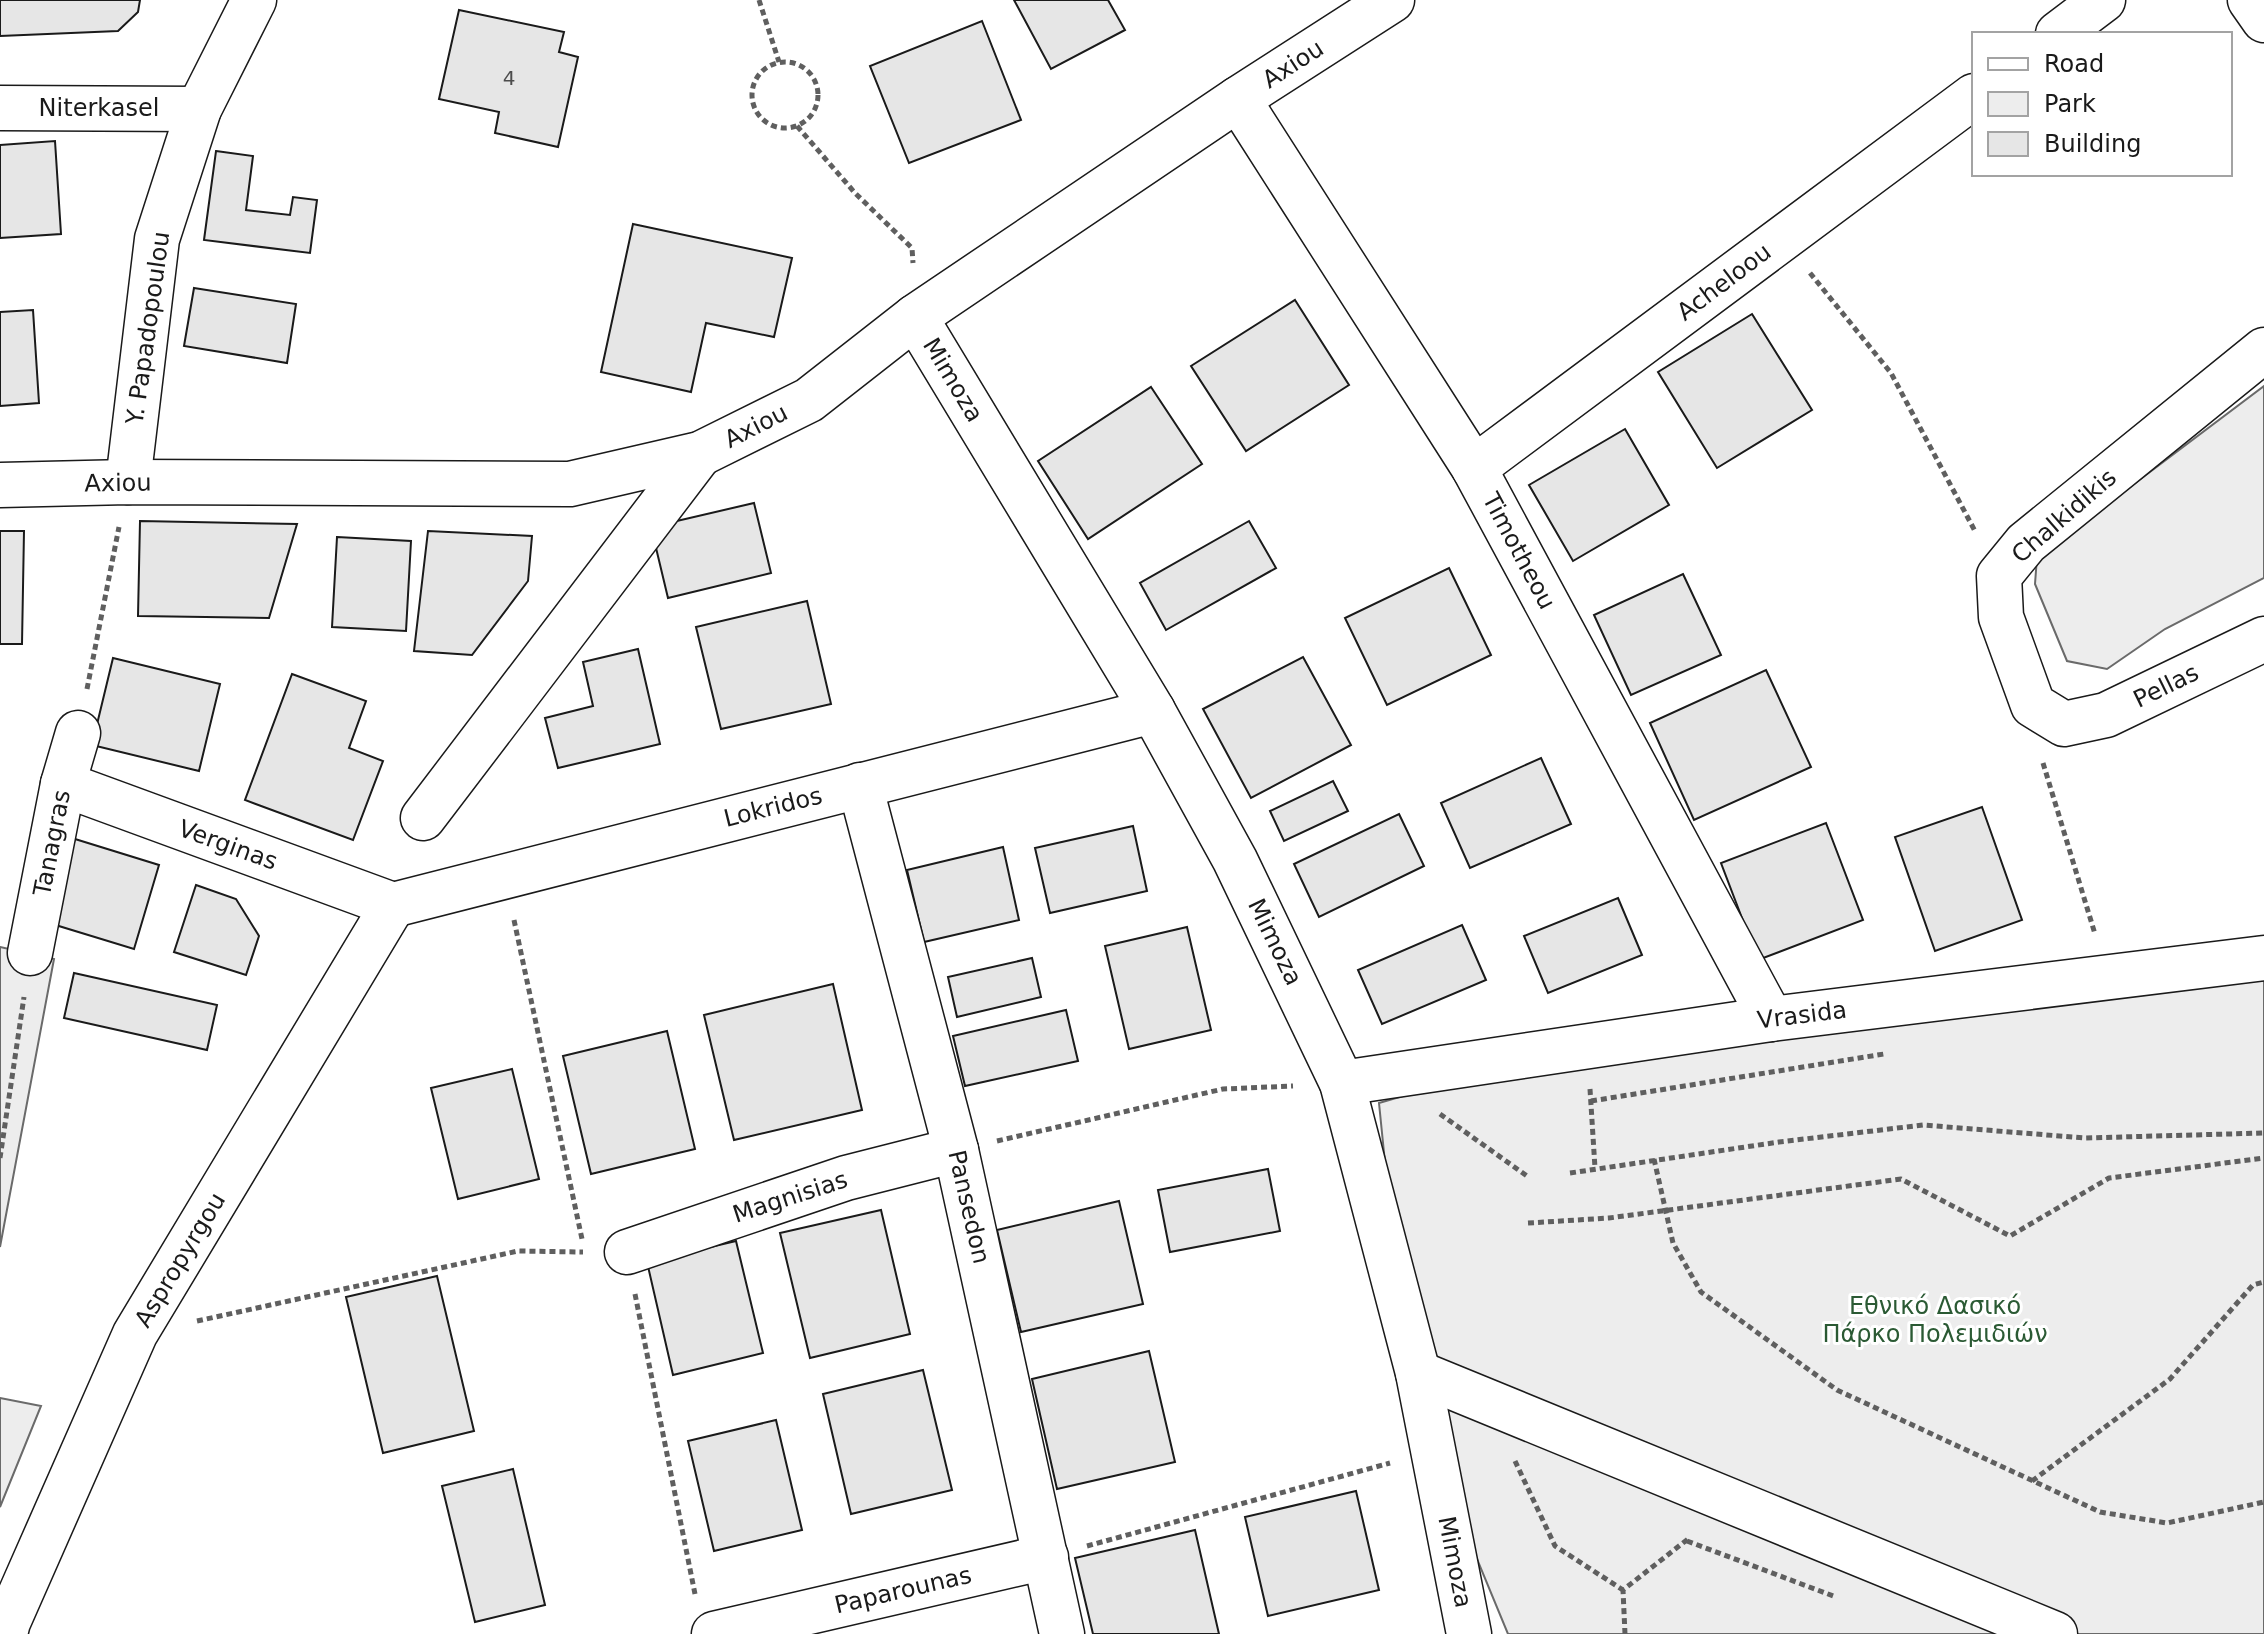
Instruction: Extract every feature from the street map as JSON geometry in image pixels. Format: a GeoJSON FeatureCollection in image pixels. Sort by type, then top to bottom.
{"type":"FeatureCollection","features":[{"type":"Feature","properties":{"kind":"street","name":"Y. Papadopoulou"},"geometry":{"type":"LineString","coordinates":[[128,482],[157,239],[199,109],[254,0]]}},
{"type":"Feature","properties":{"kind":"street","name":"Axiou"},"geometry":{"type":"LineString","coordinates":[[0,485],[128,482],[570,484],[700,454],[809,400],[915,317],[1238,99],[1392,0]]}},
{"type":"Feature","properties":{"kind":"street"},"geometry":{"type":"LineString","coordinates":[[2061,32],[2103,0]]}},
{"type":"Feature","properties":{"kind":"street"},"geometry":{"type":"LineString","coordinates":[[2250,0],[2264,20]]}},
{"type":"Feature","properties":{"kind":"street","name":"Acheloou"},"geometry":{"type":"LineString","coordinates":[[1474,468],[1972,97]]}},
{"type":"Feature","properties":{"kind":"street","name":"Timotheou"},"geometry":{"type":"LineString","coordinates":[[1238,99],[1474,468],[1771,1019]]}},
{"type":"Feature","properties":{"kind":"street","name":"Niterkasel"},"geometry":{"type":"LineString","coordinates":[[0,108],[199,109]]}},
{"type":"Feature","properties":{"kind":"street","name":"Mimoza"},"geometry":{"type":"LineString","coordinates":[[915,317],[1153,711],[1235,860],[1342,1083],[1418,1373],[1469,1634]]}},
{"type":"Feature","properties":{"kind":"street","name":"Chalkidikis"},"geometry":{"type":"LineString","coordinates":[[2064,724],[2033,705],[2001,617],[1999,576],[2026,543],[2264,350]]}},
{"type":"Feature","properties":{"kind":"street"},"geometry":{"type":"LineString","coordinates":[[423,818],[700,454]]}},
{"type":"Feature","properties":{"kind":"street","name":"Pellas"},"geometry":{"type":"LineString","coordinates":[[2064,724],[2106,715],[2264,639]]}},
{"type":"Feature","properties":{"kind":"street","name":"Lokridos"},"geometry":{"type":"LineString","coordinates":[[393,905],[1153,711]]}},
{"type":"Feature","properties":{"kind":"street","name":"Tanagras"},"geometry":{"type":"LineString","coordinates":[[30,953],[63,784],[78,733]]}},
{"type":"Feature","properties":{"kind":"street","name":"Verginas"},"geometry":{"type":"LineString","coordinates":[[63,784],[393,905]]}},
{"type":"Feature","properties":{"kind":"street","name":"Pansedon"},"geometry":{"type":"LineString","coordinates":[[860,785],[956,1150],[1062,1634]]}},
{"type":"Feature","properties":{"kind":"street","name":"Aspropyrgou"},"geometry":{"type":"LineString","coordinates":[[5,1634],[135,1334],[393,905]]}},
{"type":"Feature","properties":{"kind":"street","name":"Vrasida"},"geometry":{"type":"LineString","coordinates":[[1342,1083],[1771,1019],[2264,958]]}},
{"type":"Feature","properties":{"kind":"street","name":"Magnisias"},"geometry":{"type":"LineString","coordinates":[[627,1252],[846,1178],[956,1150]]}},
{"type":"Feature","properties":{"kind":"street"},"geometry":{"type":"LineString","coordinates":[[1418,1373],[2055,1634]]}},
{"type":"Feature","properties":{"kind":"street","name":"Paparounas"},"geometry":{"type":"LineString","coordinates":[[706,1619],[1046,1557]]}},
{"type":"Feature","properties":{"kind":"path"},"geometry":{"type":"LineString","coordinates":[[759,0],[779,62]]}},
{"type":"Feature","properties":{"kind":"path"},"geometry":{"type":"LineString","coordinates":[[779,62],[789,62],[809,72],[818,91],[814,112],[797,126],[776,127],[766,122],[753,104],[752,94],[760,74],[779,62]]}},
{"type":"Feature","properties":{"kind":"path"},"geometry":{"type":"LineString","coordinates":[[797,126],[855,193],[912,248],[915,317]]}},
{"type":"Feature","properties":{"kind":"path"},"geometry":{"type":"LineString","coordinates":[[1783,239],[1891,373],[1999,576]]}},
{"type":"Feature","properties":{"kind":"path"},"geometry":{"type":"LineString","coordinates":[[78,733],[128,482]]}},
{"type":"Feature","properties":{"kind":"path"},"geometry":{"type":"LineString","coordinates":[[2064,724],[2042,761],[2109,977]]}},
{"type":"Feature","properties":{"kind":"path"},"geometry":{"type":"LineString","coordinates":[[135,1334],[518,1251],[585,1252],[504,876]]}},
{"type":"Feature","properties":{"kind":"path"},"geometry":{"type":"LineString","coordinates":[[0,1158],[30,953]]}},
{"type":"Feature","properties":{"kind":"path"},"geometry":{"type":"LineString","coordinates":[[1585,1047],[1595,1168]]}},
{"type":"Feature","properties":{"kind":"path"},"geometry":{"type":"LineString","coordinates":[[1388,1077],[1527,1176]]}},
{"type":"Feature","properties":{"kind":"path"},"geometry":{"type":"LineString","coordinates":[[956,1150],[1223,1089],[1342,1083]]}},
{"type":"Feature","properties":{"kind":"path"},"geometry":{"type":"LineString","coordinates":[[1570,1173],[1779,1142],[1923,1125],[2085,1138],[2264,1133]]}},
{"type":"Feature","properties":{"kind":"path"},"geometry":{"type":"LineString","coordinates":[[1528,1223],[1609,1218],[1901,1179],[2010,1236],[2109,1178],[2264,1158]]}},
{"type":"Feature","properties":{"kind":"path"},"geometry":{"type":"LineString","coordinates":[[1654,1159],[1673,1243],[1701,1292],[1837,1390],[2100,1512],[2167,1523],[2264,1502]]}},
{"type":"Feature","properties":{"kind":"path"},"geometry":{"type":"LineString","coordinates":[[627,1252],[706,1619]]}},
{"type":"Feature","properties":{"kind":"path"},"geometry":{"type":"LineString","coordinates":[[2032,1481],[2170,1379],[2253,1285],[2264,1282]]}},
{"type":"Feature","properties":{"kind":"path"},"geometry":{"type":"LineString","coordinates":[[1487,1402],[1555,1546],[1623,1590]]}},
{"type":"Feature","properties":{"kind":"path"},"geometry":{"type":"LineString","coordinates":[[1046,1557],[1433,1451]]}},
{"type":"Feature","properties":{"kind":"path"},"geometry":{"type":"LineString","coordinates":[[1623,1590],[1687,1541],[1703,1491]]}},
{"type":"Feature","properties":{"kind":"path"},"geometry":{"type":"LineString","coordinates":[[1687,1541],[1848,1601]]}},
{"type":"Feature","properties":{"kind":"path"},"geometry":{"type":"LineString","coordinates":[[1623,1590],[1625,1634]]}},
{"type":"Feature","properties":{"kind":"green space"},"geometry":{"type":"Polygon","coordinates":[[[2264,386],[2264,578],[2165,629],[2107,669],[2067,661],[2035,584],[2037,557],[2264,386]]]}},
{"type":"Feature","properties":{"kind":"green space"},"geometry":{"type":"Polygon","coordinates":[[[0,947],[54,959],[0,1247],[0,947]]]}},
{"type":"Feature","properties":{"kind":"green space","name":"Εθνικό Δασικό Πάρκο Πολεμιδιών"},"geometry":{"type":"Polygon","coordinates":[[[2264,963],[2264,1634],[1508,1634],[1408,1392],[1379,1103],[1403,1096],[2264,963]]]}},
{"type":"Feature","properties":{"kind":"green space"},"geometry":{"type":"Polygon","coordinates":[[[0,1398],[41,1406],[0,1507],[0,1398]]]}},
{"type":"Feature","properties":{"kind":"building"},"geometry":{"type":"Polygon","coordinates":[[[0,0],[140,0],[138,12],[118,31],[0,36],[0,0]]]}},
{"type":"Feature","properties":{"kind":"building"},"geometry":{"type":"Polygon","coordinates":[[[1014,0],[1108,0],[1125,30],[1051,69],[1014,0]]]}},
{"type":"Feature","properties":{"kind":"building"},"geometry":{"type":"Polygon","coordinates":[[[459,10],[564,32],[559,52],[578,57],[558,147],[495,133],[499,112],[439,99],[459,10]]]}},
{"type":"Feature","properties":{"kind":"building"},"geometry":{"type":"Polygon","coordinates":[[[982,21],[1021,120],[909,163],[870,66],[982,21]]]}},
{"type":"Feature","properties":{"kind":"building"},"geometry":{"type":"Polygon","coordinates":[[[55,141],[61,234],[0,238],[0,145],[55,141]]]}},
{"type":"Feature","properties":{"kind":"building"},"geometry":{"type":"Polygon","coordinates":[[[216,151],[253,156],[246,210],[290,215],[293,197],[317,200],[310,253],[204,240],[216,151]]]}},
{"type":"Feature","properties":{"kind":"building"},"geometry":{"type":"Polygon","coordinates":[[[633,224],[792,258],[774,337],[706,323],[691,392],[601,372],[633,224]]]}},
{"type":"Feature","properties":{"kind":"building"},"geometry":{"type":"Polygon","coordinates":[[[194,288],[296,304],[287,363],[184,346],[194,288]]]}},
{"type":"Feature","properties":{"kind":"building"},"geometry":{"type":"Polygon","coordinates":[[[1295,300],[1349,385],[1246,451],[1191,366],[1295,300]]]}},
{"type":"Feature","properties":{"kind":"building"},"geometry":{"type":"Polygon","coordinates":[[[33,310],[39,403],[0,406],[0,312],[33,310]]]}},
{"type":"Feature","properties":{"kind":"building"},"geometry":{"type":"Polygon","coordinates":[[[1752,314],[1812,410],[1717,468],[1658,372],[1752,314]]]}},
{"type":"Feature","properties":{"kind":"building"},"geometry":{"type":"Polygon","coordinates":[[[1151,387],[1202,464],[1088,539],[1038,461],[1151,387]]]}},
{"type":"Feature","properties":{"kind":"building"},"geometry":{"type":"Polygon","coordinates":[[[1625,429],[1669,505],[1573,561],[1529,485],[1625,429]]]}},
{"type":"Feature","properties":{"kind":"building"},"geometry":{"type":"Polygon","coordinates":[[[754,503],[771,573],[668,598],[651,527],[754,503]]]}},
{"type":"Feature","properties":{"kind":"building"},"geometry":{"type":"Polygon","coordinates":[[[140,521],[297,524],[269,618],[138,616],[140,521]]]}},
{"type":"Feature","properties":{"kind":"building"},"geometry":{"type":"Polygon","coordinates":[[[1249,521],[1276,568],[1166,630],[1140,583],[1249,521]]]}},
{"type":"Feature","properties":{"kind":"building"},"geometry":{"type":"Polygon","coordinates":[[[0,531],[24,531],[22,644],[0,644],[0,531]]]}},
{"type":"Feature","properties":{"kind":"building"},"geometry":{"type":"Polygon","coordinates":[[[428,531],[532,536],[528,581],[472,655],[414,651],[428,531]]]}},
{"type":"Feature","properties":{"kind":"building"},"geometry":{"type":"Polygon","coordinates":[[[337,537],[411,541],[406,631],[332,627],[337,537]]]}},
{"type":"Feature","properties":{"kind":"building"},"geometry":{"type":"Polygon","coordinates":[[[1449,568],[1491,655],[1387,705],[1345,618],[1449,568]]]}},
{"type":"Feature","properties":{"kind":"building"},"geometry":{"type":"Polygon","coordinates":[[[1683,574],[1721,655],[1631,695],[1594,615],[1683,574]]]}},
{"type":"Feature","properties":{"kind":"building"},"geometry":{"type":"Polygon","coordinates":[[[807,601],[831,704],[721,729],[696,627],[807,601]]]}},
{"type":"Feature","properties":{"kind":"building"},"geometry":{"type":"Polygon","coordinates":[[[638,649],[660,744],[558,768],[545,718],[593,706],[583,662],[638,649]]]}},
{"type":"Feature","properties":{"kind":"building"},"geometry":{"type":"Polygon","coordinates":[[[1303,657],[1351,745],[1251,798],[1203,709],[1303,657]]]}},
{"type":"Feature","properties":{"kind":"building"},"geometry":{"type":"Polygon","coordinates":[[[113,658],[220,684],[199,771],[92,745],[113,658]]]}},
{"type":"Feature","properties":{"kind":"building"},"geometry":{"type":"Polygon","coordinates":[[[1766,670],[1811,767],[1694,820],[1650,723],[1766,670]]]}},
{"type":"Feature","properties":{"kind":"building"},"geometry":{"type":"Polygon","coordinates":[[[292,674],[366,701],[349,748],[383,761],[353,840],[245,800],[292,674]]]}},
{"type":"Feature","properties":{"kind":"building"},"geometry":{"type":"Polygon","coordinates":[[[1541,758],[1571,824],[1470,868],[1441,803],[1541,758]]]}},
{"type":"Feature","properties":{"kind":"building"},"geometry":{"type":"Polygon","coordinates":[[[1333,781],[1348,811],[1284,841],[1270,811],[1333,781]]]}},
{"type":"Feature","properties":{"kind":"building"},"geometry":{"type":"Polygon","coordinates":[[[1982,807],[2022,920],[1935,951],[1895,837],[1982,807]]]}},
{"type":"Feature","properties":{"kind":"building"},"geometry":{"type":"Polygon","coordinates":[[[1399,814],[1424,866],[1319,917],[1294,864],[1399,814]]]}},
{"type":"Feature","properties":{"kind":"building"},"geometry":{"type":"Polygon","coordinates":[[[1826,823],[1863,920],[1758,960],[1721,863],[1826,823]]]}},
{"type":"Feature","properties":{"kind":"building"},"geometry":{"type":"Polygon","coordinates":[[[1133,826],[1147,891],[1050,913],[1035,848],[1133,826]]]}},
{"type":"Feature","properties":{"kind":"building"},"geometry":{"type":"Polygon","coordinates":[[[75,839],[159,865],[134,949],[49,923],[75,839]]]}},
{"type":"Feature","properties":{"kind":"building"},"geometry":{"type":"Polygon","coordinates":[[[1003,847],[1019,920],[924,942],[907,870],[1003,847]]]}},
{"type":"Feature","properties":{"kind":"building"},"geometry":{"type":"Polygon","coordinates":[[[196,885],[236,899],[259,936],[246,975],[174,952],[196,885]]]}},
{"type":"Feature","properties":{"kind":"building"},"geometry":{"type":"Polygon","coordinates":[[[1618,898],[1642,955],[1548,993],[1524,936],[1618,898]]]}},
{"type":"Feature","properties":{"kind":"building"},"geometry":{"type":"Polygon","coordinates":[[[1462,925],[1486,980],[1382,1024],[1358,970],[1462,925]]]}},
{"type":"Feature","properties":{"kind":"building"},"geometry":{"type":"Polygon","coordinates":[[[1187,927],[1211,1030],[1129,1049],[1105,946],[1187,927]]]}},
{"type":"Feature","properties":{"kind":"building"},"geometry":{"type":"Polygon","coordinates":[[[1032,958],[1041,997],[957,1017],[948,977],[1032,958]]]}},
{"type":"Feature","properties":{"kind":"building"},"geometry":{"type":"Polygon","coordinates":[[[74,973],[217,1005],[207,1050],[64,1018],[74,973]]]}},
{"type":"Feature","properties":{"kind":"building"},"geometry":{"type":"Polygon","coordinates":[[[833,984],[862,1110],[734,1140],[704,1015],[833,984]]]}},
{"type":"Feature","properties":{"kind":"building"},"geometry":{"type":"Polygon","coordinates":[[[1066,1010],[1078,1061],[965,1086],[953,1036],[1066,1010]]]}},
{"type":"Feature","properties":{"kind":"building"},"geometry":{"type":"Polygon","coordinates":[[[667,1031],[695,1149],[591,1174],[563,1056],[667,1031]]]}},
{"type":"Feature","properties":{"kind":"building"},"geometry":{"type":"Polygon","coordinates":[[[512,1069],[539,1179],[458,1199],[431,1088],[512,1069]]]}},
{"type":"Feature","properties":{"kind":"building"},"geometry":{"type":"Polygon","coordinates":[[[1268,1169],[1280,1231],[1170,1252],[1158,1190],[1268,1169]]]}},
{"type":"Feature","properties":{"kind":"building"},"geometry":{"type":"Polygon","coordinates":[[[1119,1201],[1143,1304],[1021,1332],[997,1230],[1119,1201]]]}},
{"type":"Feature","properties":{"kind":"building"},"geometry":{"type":"Polygon","coordinates":[[[881,1210],[910,1334],[810,1358],[780,1233],[881,1210]]]}},
{"type":"Feature","properties":{"kind":"building"},"geometry":{"type":"Polygon","coordinates":[[[736,1241],[763,1353],[673,1375],[647,1262],[736,1241]]]}},
{"type":"Feature","properties":{"kind":"building"},"geometry":{"type":"Polygon","coordinates":[[[437,1276],[474,1431],[383,1453],[346,1297],[437,1276]]]}},
{"type":"Feature","properties":{"kind":"building"},"geometry":{"type":"Polygon","coordinates":[[[1149,1351],[1175,1462],[1057,1489],[1032,1379],[1149,1351]]]}},
{"type":"Feature","properties":{"kind":"building"},"geometry":{"type":"Polygon","coordinates":[[[923,1370],[952,1490],[851,1514],[823,1394],[923,1370]]]}},
{"type":"Feature","properties":{"kind":"building"},"geometry":{"type":"Polygon","coordinates":[[[776,1420],[802,1530],[714,1551],[688,1441],[776,1420]]]}},
{"type":"Feature","properties":{"kind":"building"},"geometry":{"type":"Polygon","coordinates":[[[513,1469],[545,1605],[475,1622],[442,1486],[513,1469]]]}},
{"type":"Feature","properties":{"kind":"building"},"geometry":{"type":"Polygon","coordinates":[[[1356,1491],[1379,1590],[1268,1616],[1245,1517],[1356,1491]]]}},
{"type":"Feature","properties":{"kind":"building"},"geometry":{"type":"Polygon","coordinates":[[[1195,1530],[1219,1634],[1093,1634],[1075,1558],[1195,1530]]]}}]}
